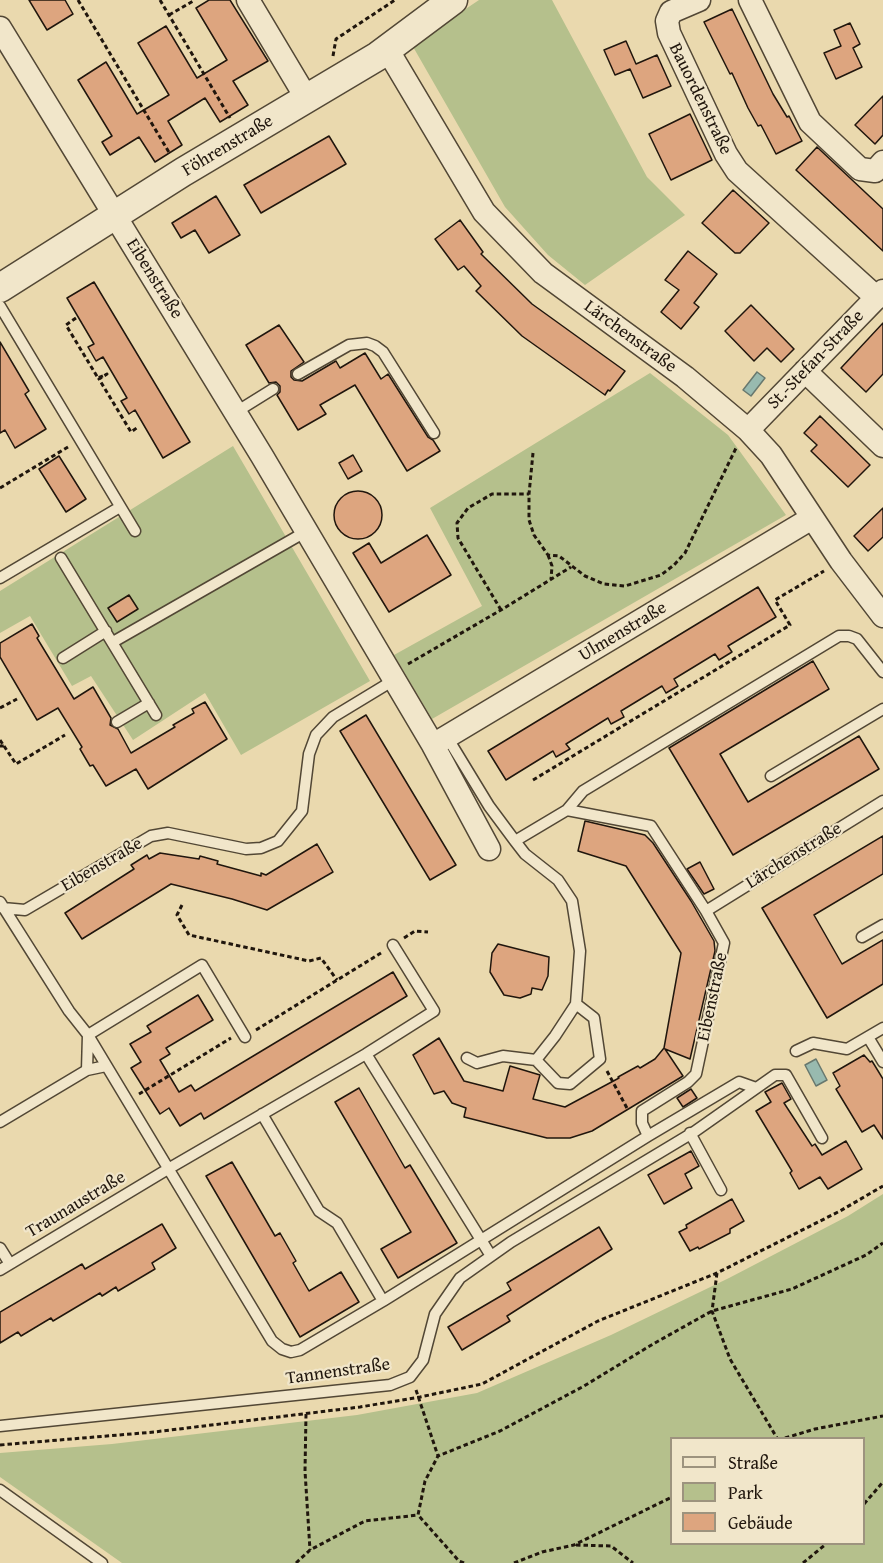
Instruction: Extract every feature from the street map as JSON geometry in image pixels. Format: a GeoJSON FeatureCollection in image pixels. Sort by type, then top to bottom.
{"type":"FeatureCollection","features":[{"type":"Feature","properties":{"kind":"street"},"geometry":{"type":"LineString","coordinates":[[248,0],[307,99]]}},
{"type":"Feature","properties":{"kind":"street","name":"Föhrenstraße"},"geometry":{"type":"LineString","coordinates":[[0,288],[183,172],[387,49],[427,13],[453,0]]}},
{"type":"Feature","properties":{"kind":"street","name":"Bauordenstraße"},"geometry":{"type":"LineString","coordinates":[[699,0],[671,12],[667,21],[669,33],[726,154],[737,171],[880,294]]}},
{"type":"Feature","properties":{"kind":"street"},"geometry":{"type":"LineString","coordinates":[[750,0],[810,122],[860,169],[875,171],[883,162]]}},
{"type":"Feature","properties":{"kind":"street","name":"Eibenstraße"},"geometry":{"type":"LineString","coordinates":[[0,28],[236,412],[392,676],[440,741],[489,849]]}},
{"type":"Feature","properties":{"kind":"street","name":"Lärchenstraße"},"geometry":{"type":"LineString","coordinates":[[387,49],[484,212],[543,273],[685,377],[748,430],[771,455],[841,561],[883,616]]}},
{"type":"Feature","properties":{"kind":"street","name":"St.-Stefan-Straße"},"geometry":{"type":"LineString","coordinates":[[748,430],[880,294]]}},
{"type":"Feature","properties":{"kind":"street"},"geometry":{"type":"LineString","coordinates":[[805,370],[883,446]]}},
{"type":"Feature","properties":{"kind":"street","name":"Ulmenstraße"},"geometry":{"type":"LineString","coordinates":[[440,741],[812,518]]}},
{"type":"Feature","properties":{"kind":"lane"},"geometry":{"type":"LineString","coordinates":[[0,306],[135,531]]}},
{"type":"Feature","properties":{"kind":"lane"},"geometry":{"type":"LineString","coordinates":[[298,374],[348,345],[367,343],[375,346],[383,352],[434,433]]}},
{"type":"Feature","properties":{"kind":"lane"},"geometry":{"type":"LineString","coordinates":[[236,412],[273,390]]}},
{"type":"Feature","properties":{"kind":"lane"},"geometry":{"type":"LineString","coordinates":[[0,578],[120,507]]}},
{"type":"Feature","properties":{"kind":"lane"},"geometry":{"type":"LineString","coordinates":[[113,642],[307,531]]}},
{"type":"Feature","properties":{"kind":"lane"},"geometry":{"type":"LineString","coordinates":[[61,558],[156,715]]}},
{"type":"Feature","properties":{"kind":"lane"},"geometry":{"type":"LineString","coordinates":[[63,658],[106,631]]}},
{"type":"Feature","properties":{"kind":"lane"},"geometry":{"type":"LineString","coordinates":[[515,841],[567,810],[583,791],[839,636],[857,639],[883,672]]}},
{"type":"Feature","properties":{"kind":"lane","name":"Eibenstraße"},"geometry":{"type":"LineString","coordinates":[[2,905],[25,910],[152,836],[168,833],[246,849],[261,848],[278,840],[302,811],[309,754],[316,735],[333,717],[392,676]]}},
{"type":"Feature","properties":{"kind":"lane"},"geometry":{"type":"LineString","coordinates":[[117,722],[148,703]]}},
{"type":"Feature","properties":{"kind":"lane"},"geometry":{"type":"LineString","coordinates":[[771,776],[883,709]]}},
{"type":"Feature","properties":{"kind":"lane","name":"Eibenstraße"},"geometry":{"type":"LineString","coordinates":[[440,741],[525,854],[558,880],[572,901],[580,951],[576,1004],[536,1060]]}},
{"type":"Feature","properties":{"kind":"lane","name":"Lärchenstraße"},"geometry":{"type":"LineString","coordinates":[[706,911],[883,801]]}},
{"type":"Feature","properties":{"kind":"lane","name":"Eibenstraße"},"geometry":{"type":"LineString","coordinates":[[567,810],[651,826],[724,943],[696,1074],[688,1083],[642,1111],[642,1123],[646,1137]]}},
{"type":"Feature","properties":{"kind":"lane"},"geometry":{"type":"LineString","coordinates":[[2,905],[69,1011],[88,1035],[272,1341],[282,1349],[291,1352],[300,1350],[383,1300],[739,1082],[756,1088]]}},
{"type":"Feature","properties":{"kind":"lane"},"geometry":{"type":"LineString","coordinates":[[862,937],[883,925]]}},
{"type":"Feature","properties":{"kind":"lane"},"geometry":{"type":"LineString","coordinates":[[168,1168],[366,1054],[434,1011],[393,945]]}},
{"type":"Feature","properties":{"kind":"lane"},"geometry":{"type":"LineString","coordinates":[[88,1035],[202,965],[245,1037]]}},
{"type":"Feature","properties":{"kind":"lane"},"geometry":{"type":"LineString","coordinates":[[467,1058],[477,1063],[502,1056],[536,1060],[558,1083],[570,1084],[600,1059],[594,1018],[576,1004]]}},
{"type":"Feature","properties":{"kind":"lane"},"geometry":{"type":"LineString","coordinates":[[796,1051],[813,1043],[847,1049],[883,1028]]}},
{"type":"Feature","properties":{"kind":"lane"},"geometry":{"type":"LineString","coordinates":[[87,1070],[88,1035]]}},
{"type":"Feature","properties":{"kind":"lane"},"geometry":{"type":"LineString","coordinates":[[868,1036],[883,1062]]}},
{"type":"Feature","properties":{"kind":"lane"},"geometry":{"type":"LineString","coordinates":[[366,1054],[491,1256]]}},
{"type":"Feature","properties":{"kind":"lane"},"geometry":{"type":"LineString","coordinates":[[0,1122],[87,1070],[106,1066]]}},
{"type":"Feature","properties":{"kind":"lane","name":"Tannenstraße"},"geometry":{"type":"LineString","coordinates":[[0,1426],[390,1385],[410,1377],[423,1360],[435,1314],[459,1278],[690,1133],[775,1075],[786,1075],[822,1138]]}},
{"type":"Feature","properties":{"kind":"lane"},"geometry":{"type":"LineString","coordinates":[[262,1114],[319,1211],[337,1223],[383,1300]]}},
{"type":"Feature","properties":{"kind":"lane"},"geometry":{"type":"LineString","coordinates":[[690,1133],[721,1190]]}},
{"type":"Feature","properties":{"kind":"lane","name":"Traunaustraße"},"geometry":{"type":"LineString","coordinates":[[0,1270],[168,1168]]}},
{"type":"Feature","properties":{"kind":"lane"},"geometry":{"type":"LineString","coordinates":[[0,1248],[10,1264]]}},
{"type":"Feature","properties":{"kind":"lane"},"geometry":{"type":"LineString","coordinates":[[0,1490],[102,1563]]}},
{"type":"Feature","properties":{"kind":"path"},"geometry":{"type":"LineString","coordinates":[[78,0],[159,137],[183,172]]}},
{"type":"Feature","properties":{"kind":"path"},"geometry":{"type":"LineString","coordinates":[[160,0],[242,138]]}},
{"type":"Feature","properties":{"kind":"path"},"geometry":{"type":"LineString","coordinates":[[169,15],[195,0]]}},
{"type":"Feature","properties":{"kind":"path"},"geometry":{"type":"LineString","coordinates":[[76,318],[66,325],[98,378],[107,374],[99,379],[131,432],[138,427]]}},
{"type":"Feature","properties":{"kind":"path"},"geometry":{"type":"LineString","coordinates":[[548,555],[559,556],[585,576],[604,584],[625,586],[661,575],[685,553],[733,453],[748,430]]}},
{"type":"Feature","properties":{"kind":"path"},"geometry":{"type":"LineString","coordinates":[[0,488],[79,441]]}},
{"type":"Feature","properties":{"kind":"path"},"geometry":{"type":"LineString","coordinates":[[533,453],[528,494],[529,520],[534,535],[548,555],[552,566],[551,579]]}},
{"type":"Feature","properties":{"kind":"path"},"geometry":{"type":"LineString","coordinates":[[501,610],[458,538],[458,523],[468,508],[492,494],[528,494]]}},
{"type":"Feature","properties":{"kind":"path"},"geometry":{"type":"LineString","coordinates":[[533,780],[790,625],[776,600],[841,561]]}},
{"type":"Feature","properties":{"kind":"path"},"geometry":{"type":"LineString","coordinates":[[392,676],[571,567]]}},
{"type":"Feature","properties":{"kind":"path"},"geometry":{"type":"LineString","coordinates":[[0,708],[17,699]]}},
{"type":"Feature","properties":{"kind":"path"},"geometry":{"type":"LineString","coordinates":[[0,740],[16,764],[64,735]]}},
{"type":"Feature","properties":{"kind":"path"},"geometry":{"type":"LineString","coordinates":[[182,905],[177,915],[189,935],[309,961],[321,958],[337,980]]}},
{"type":"Feature","properties":{"kind":"path"},"geometry":{"type":"LineString","coordinates":[[128,1101],[229,1038],[245,1037],[415,931],[428,932]]}},
{"type":"Feature","properties":{"kind":"path"},"geometry":{"type":"LineString","coordinates":[[600,1059],[646,1137]]}},
{"type":"Feature","properties":{"kind":"path"},"geometry":{"type":"LineString","coordinates":[[0,1446],[154,1432],[306,1414],[420,1397],[482,1384],[598,1321],[717,1273],[840,1211],[883,1186]]}},
{"type":"Feature","properties":{"kind":"path"},"geometry":{"type":"LineString","coordinates":[[418,1515],[425,1481],[438,1456],[500,1431],[584,1386],[712,1311],[792,1289],[866,1255],[883,1243]]}},
{"type":"Feature","properties":{"kind":"path"},"geometry":{"type":"LineString","coordinates":[[717,1273],[712,1311],[730,1359],[776,1437]]}},
{"type":"Feature","properties":{"kind":"path"},"geometry":{"type":"LineString","coordinates":[[420,1397],[438,1456]]}},
{"type":"Feature","properties":{"kind":"path"},"geometry":{"type":"LineString","coordinates":[[306,1414],[305,1471],[310,1550]]}},
{"type":"Feature","properties":{"kind":"path"},"geometry":{"type":"LineString","coordinates":[[788,1437],[815,1429],[883,1416]]}},
{"type":"Feature","properties":{"kind":"path"},"geometry":{"type":"LineString","coordinates":[[865,1503],[883,1482]]}},
{"type":"Feature","properties":{"kind":"path"},"geometry":{"type":"LineString","coordinates":[[514,1563],[542,1552],[574,1545],[670,1498]]}},
{"type":"Feature","properties":{"kind":"path"},"geometry":{"type":"LineString","coordinates":[[296,1563],[310,1550],[365,1521],[418,1515]]}},
{"type":"Feature","properties":{"kind":"path"},"geometry":{"type":"LineString","coordinates":[[418,1515],[459,1562],[464,1563]]}},
{"type":"Feature","properties":{"kind":"path"},"geometry":{"type":"LineString","coordinates":[[574,1545],[611,1546],[633,1563]]}},
{"type":"Feature","properties":{"kind":"path"},"geometry":{"type":"LineString","coordinates":[[803,1563],[825,1545]]}},
{"type":"Feature","properties":{"kind":"green space"},"geometry":{"type":"Polygon","coordinates":[[[479,0],[552,0],[647,177],[685,215],[585,285],[548,255],[505,207],[412,45],[479,0]]]}},
{"type":"Feature","properties":{"kind":"green space"},"geometry":{"type":"Polygon","coordinates":[[[650,373],[728,435],[786,515],[432,719],[394,655],[482,606],[430,508],[650,373]]]}},
{"type":"Feature","properties":{"kind":"green space"},"geometry":{"type":"Polygon","coordinates":[[[233,446],[370,681],[241,755],[205,693],[133,740],[91,676],[72,686],[30,616],[0,633],[0,591],[233,446]]]}},
{"type":"Feature","properties":{"kind":"green space"},"geometry":{"type":"Polygon","coordinates":[[[883,1194],[883,1563],[122,1563],[0,1477],[0,1453],[112,1444],[357,1415],[477,1393],[611,1335],[729,1278],[848,1216],[883,1194]]]}},
{"type":"Feature","properties":{"kind":"water"},"geometry":{"type":"Polygon","coordinates":[[[757,372],[765,378],[751,396],[743,390],[757,372]]]}},
{"type":"Feature","properties":{"kind":"water"},"geometry":{"type":"Polygon","coordinates":[[[816,1059],[827,1080],[816,1086],[805,1065],[816,1059]]]}},
{"type":"Feature","properties":{"kind":"building"},"geometry":{"type":"Polygon","coordinates":[[[29,0],[65,0],[73,14],[47,30],[29,0]]]}},
{"type":"Feature","properties":{"kind":"building"},"geometry":{"type":"Polygon","coordinates":[[[209,0],[230,0],[268,61],[233,81],[248,105],[220,122],[205,98],[168,121],[182,145],[155,162],[139,137],[110,155],[102,142],[112,136],[78,80],[106,62],[137,114],[169,95],[138,43],[166,26],[197,78],[227,60],[196,8],[209,0]]]}},
{"type":"Feature","properties":{"kind":"building"},"geometry":{"type":"Polygon","coordinates":[[[732,9],[773,94],[787,117],[789,116],[802,141],[776,154],[761,125],[758,126],[748,108],[704,22],[732,9]]]}},
{"type":"Feature","properties":{"kind":"building"},"geometry":{"type":"Polygon","coordinates":[[[850,23],[860,44],[853,48],[862,67],[836,79],[824,53],[841,46],[834,30],[850,23]]]}},
{"type":"Feature","properties":{"kind":"building"},"geometry":{"type":"Polygon","coordinates":[[[626,41],[636,64],[657,55],[671,86],[643,98],[630,69],[615,75],[604,50],[626,41]]]}},
{"type":"Feature","properties":{"kind":"building"},"geometry":{"type":"Polygon","coordinates":[[[883,96],[883,135],[875,144],[855,125],[883,96]]]}},
{"type":"Feature","properties":{"kind":"building"},"geometry":{"type":"Polygon","coordinates":[[[690,114],[712,160],[671,180],[649,134],[690,114]]]}},
{"type":"Feature","properties":{"kind":"building"},"geometry":{"type":"Polygon","coordinates":[[[329,136],[346,164],[261,213],[244,185],[329,136]]]}},
{"type":"Feature","properties":{"kind":"building"},"geometry":{"type":"Polygon","coordinates":[[[817,147],[883,209],[883,251],[796,170],[817,147]]]}},
{"type":"Feature","properties":{"kind":"building"},"geometry":{"type":"Polygon","coordinates":[[[733,190],[769,223],[740,253],[735,253],[702,223],[733,190]]]}},
{"type":"Feature","properties":{"kind":"building"},"geometry":{"type":"Polygon","coordinates":[[[216,196],[240,235],[209,253],[195,230],[181,238],[172,223],[216,196]]]}},
{"type":"Feature","properties":{"kind":"building"},"geometry":{"type":"Polygon","coordinates":[[[460,220],[483,252],[481,254],[532,304],[625,371],[610,391],[608,390],[605,395],[522,336],[476,291],[481,286],[464,266],[458,270],[435,239],[460,220]]]}},
{"type":"Feature","properties":{"kind":"building"},"geometry":{"type":"Polygon","coordinates":[[[688,251],[717,274],[694,303],[699,307],[681,329],[661,312],[679,290],[665,280],[688,251]]]}},
{"type":"Feature","properties":{"kind":"building"},"geometry":{"type":"Polygon","coordinates":[[[94,282],[190,442],[163,458],[135,410],[129,414],[121,401],[127,398],[103,357],[96,361],[88,347],[94,344],[67,298],[94,282]]]}},
{"type":"Feature","properties":{"kind":"building"},"geometry":{"type":"Polygon","coordinates":[[[751,305],[794,349],[781,362],[767,348],[754,361],[725,331],[751,305]]]}},
{"type":"Feature","properties":{"kind":"building"},"geometry":{"type":"Polygon","coordinates":[[[883,323],[883,374],[866,392],[841,368],[883,323]]]}},
{"type":"Feature","properties":{"kind":"building"},"geometry":{"type":"Polygon","coordinates":[[[279,325],[304,362],[291,371],[291,377],[294,380],[302,381],[336,361],[340,368],[365,353],[381,379],[388,374],[428,437],[433,440],[440,451],[407,471],[355,385],[320,405],[326,414],[298,430],[277,395],[280,392],[280,386],[276,382],[269,383],[246,345],[279,325]]]}},
{"type":"Feature","properties":{"kind":"building"},"geometry":{"type":"Polygon","coordinates":[[[0,342],[29,391],[25,394],[46,429],[15,448],[5,430],[0,433],[0,342]]]}},
{"type":"Feature","properties":{"kind":"building"},"geometry":{"type":"Polygon","coordinates":[[[820,416],[870,465],[848,487],[811,451],[817,445],[804,433],[820,416]]]}},
{"type":"Feature","properties":{"kind":"building"},"geometry":{"type":"Polygon","coordinates":[[[353,455],[362,471],[348,479],[339,463],[353,455]]]}},
{"type":"Feature","properties":{"kind":"building"},"geometry":{"type":"Polygon","coordinates":[[[59,456],[86,499],[66,512],[39,469],[59,456]]]}},
{"type":"Feature","properties":{"kind":"building"},"geometry":{"type":"Polygon","coordinates":[[[358,491],[375,498],[382,515],[375,532],[358,539],[341,532],[334,515],[341,498],[358,491]]]}},
{"type":"Feature","properties":{"kind":"building"},"geometry":{"type":"Polygon","coordinates":[[[883,508],[883,537],[868,551],[854,536],[883,508]]]}},
{"type":"Feature","properties":{"kind":"building"},"geometry":{"type":"Polygon","coordinates":[[[427,535],[451,575],[389,612],[353,553],[369,543],[381,563],[427,535]]]}},
{"type":"Feature","properties":{"kind":"building"},"geometry":{"type":"Polygon","coordinates":[[[758,587],[776,617],[728,646],[732,652],[719,660],[715,654],[674,679],[678,686],[666,693],[662,686],[621,711],[624,717],[611,724],[608,718],[566,744],[570,749],[556,757],[553,751],[506,780],[488,751],[758,587]]]}},
{"type":"Feature","properties":{"kind":"building"},"geometry":{"type":"Polygon","coordinates":[[[129,595],[138,609],[117,622],[108,608],[129,595]]]}},
{"type":"Feature","properties":{"kind":"building"},"geometry":{"type":"Polygon","coordinates":[[[32,624],[39,636],[37,638],[74,699],[93,687],[111,718],[110,725],[118,729],[131,753],[175,727],[173,725],[194,713],[192,709],[205,702],[227,739],[148,789],[136,769],[106,786],[93,765],[90,766],[80,749],[82,747],[58,708],[37,720],[0,657],[0,643],[32,624]]]}},
{"type":"Feature","properties":{"kind":"building"},"geometry":{"type":"Polygon","coordinates":[[[813,661],[829,689],[720,754],[748,802],[859,736],[879,769],[733,855],[669,748],[813,661]]]}},
{"type":"Feature","properties":{"kind":"building"},"geometry":{"type":"Polygon","coordinates":[[[366,715],[456,865],[430,880],[340,731],[366,715]]]}},
{"type":"Feature","properties":{"kind":"building"},"geometry":{"type":"Polygon","coordinates":[[[585,821],[645,835],[653,843],[691,901],[714,941],[715,951],[690,1059],[665,1049],[683,1076],[592,1131],[570,1138],[547,1138],[464,1117],[466,1108],[452,1103],[444,1091],[434,1094],[413,1055],[439,1038],[464,1081],[503,1091],[510,1066],[540,1075],[533,1099],[565,1107],[638,1066],[640,1068],[655,1059],[664,1048],[681,953],[626,866],[578,851],[585,821]]]}},
{"type":"Feature","properties":{"kind":"building"},"geometry":{"type":"Polygon","coordinates":[[[883,836],[883,874],[814,915],[842,964],[883,940],[883,984],[827,1018],[762,908],[883,836]]]}},
{"type":"Feature","properties":{"kind":"building"},"geometry":{"type":"Polygon","coordinates":[[[317,844],[333,872],[267,910],[171,884],[82,939],[65,913],[134,869],[131,865],[147,855],[149,859],[160,853],[199,859],[200,856],[218,861],[217,864],[261,876],[261,873],[266,875],[317,844]]]}},
{"type":"Feature","properties":{"kind":"building"},"geometry":{"type":"Polygon","coordinates":[[[700,862],[714,889],[704,894],[687,869],[700,862]]]}},
{"type":"Feature","properties":{"kind":"building"},"geometry":{"type":"Polygon","coordinates":[[[498,944],[549,957],[548,976],[542,990],[532,988],[531,994],[520,998],[504,995],[490,972],[492,953],[498,944]]]}},
{"type":"Feature","properties":{"kind":"building"},"geometry":{"type":"Polygon","coordinates":[[[393,972],[407,996],[204,1119],[201,1113],[180,1126],[169,1108],[160,1114],[131,1068],[141,1062],[130,1044],[151,1032],[147,1026],[198,995],[213,1020],[166,1048],[170,1054],[160,1060],[179,1092],[191,1085],[195,1091],[393,972]]]}},
{"type":"Feature","properties":{"kind":"building"},"geometry":{"type":"Polygon","coordinates":[[[864,1055],[870,1062],[872,1061],[883,1079],[883,1139],[874,1125],[862,1132],[836,1089],[840,1086],[833,1073],[864,1055]]]}},
{"type":"Feature","properties":{"kind":"building"},"geometry":{"type":"Polygon","coordinates":[[[782,1083],[791,1099],[784,1103],[812,1146],[815,1144],[822,1155],[846,1141],[862,1169],[828,1189],[820,1177],[799,1189],[790,1173],[792,1171],[756,1111],[771,1102],[765,1092],[782,1083]]]}},
{"type":"Feature","properties":{"kind":"building"},"geometry":{"type":"Polygon","coordinates":[[[359,1088],[405,1168],[410,1165],[457,1243],[398,1278],[381,1249],[411,1232],[335,1102],[359,1088]]]}},
{"type":"Feature","properties":{"kind":"building"},"geometry":{"type":"Polygon","coordinates":[[[691,1089],[697,1098],[683,1107],[677,1098],[691,1089]]]}},
{"type":"Feature","properties":{"kind":"building"},"geometry":{"type":"Polygon","coordinates":[[[691,1151],[699,1166],[685,1174],[692,1188],[664,1204],[648,1175],[691,1151]]]}},
{"type":"Feature","properties":{"kind":"building"},"geometry":{"type":"Polygon","coordinates":[[[232,1162],[275,1236],[280,1233],[309,1291],[341,1272],[359,1302],[300,1337],[206,1176],[232,1162]]]}},
{"type":"Feature","properties":{"kind":"building"},"geometry":{"type":"Polygon","coordinates":[[[732,1199],[744,1221],[730,1229],[730,1233],[699,1249],[698,1247],[690,1251],[679,1232],[687,1228],[686,1225],[732,1199]]]}},
{"type":"Feature","properties":{"kind":"building"},"geometry":{"type":"Polygon","coordinates":[[[162,1224],[176,1248],[152,1263],[155,1269],[118,1291],[116,1287],[102,1296],[100,1293],[53,1321],[51,1318],[21,1336],[18,1332],[0,1343],[0,1312],[82,1264],[85,1269],[162,1224]]]}},
{"type":"Feature","properties":{"kind":"building"},"geometry":{"type":"Polygon","coordinates":[[[599,1227],[612,1249],[507,1316],[510,1321],[462,1350],[448,1327],[511,1290],[507,1283],[599,1227]]]}}]}
